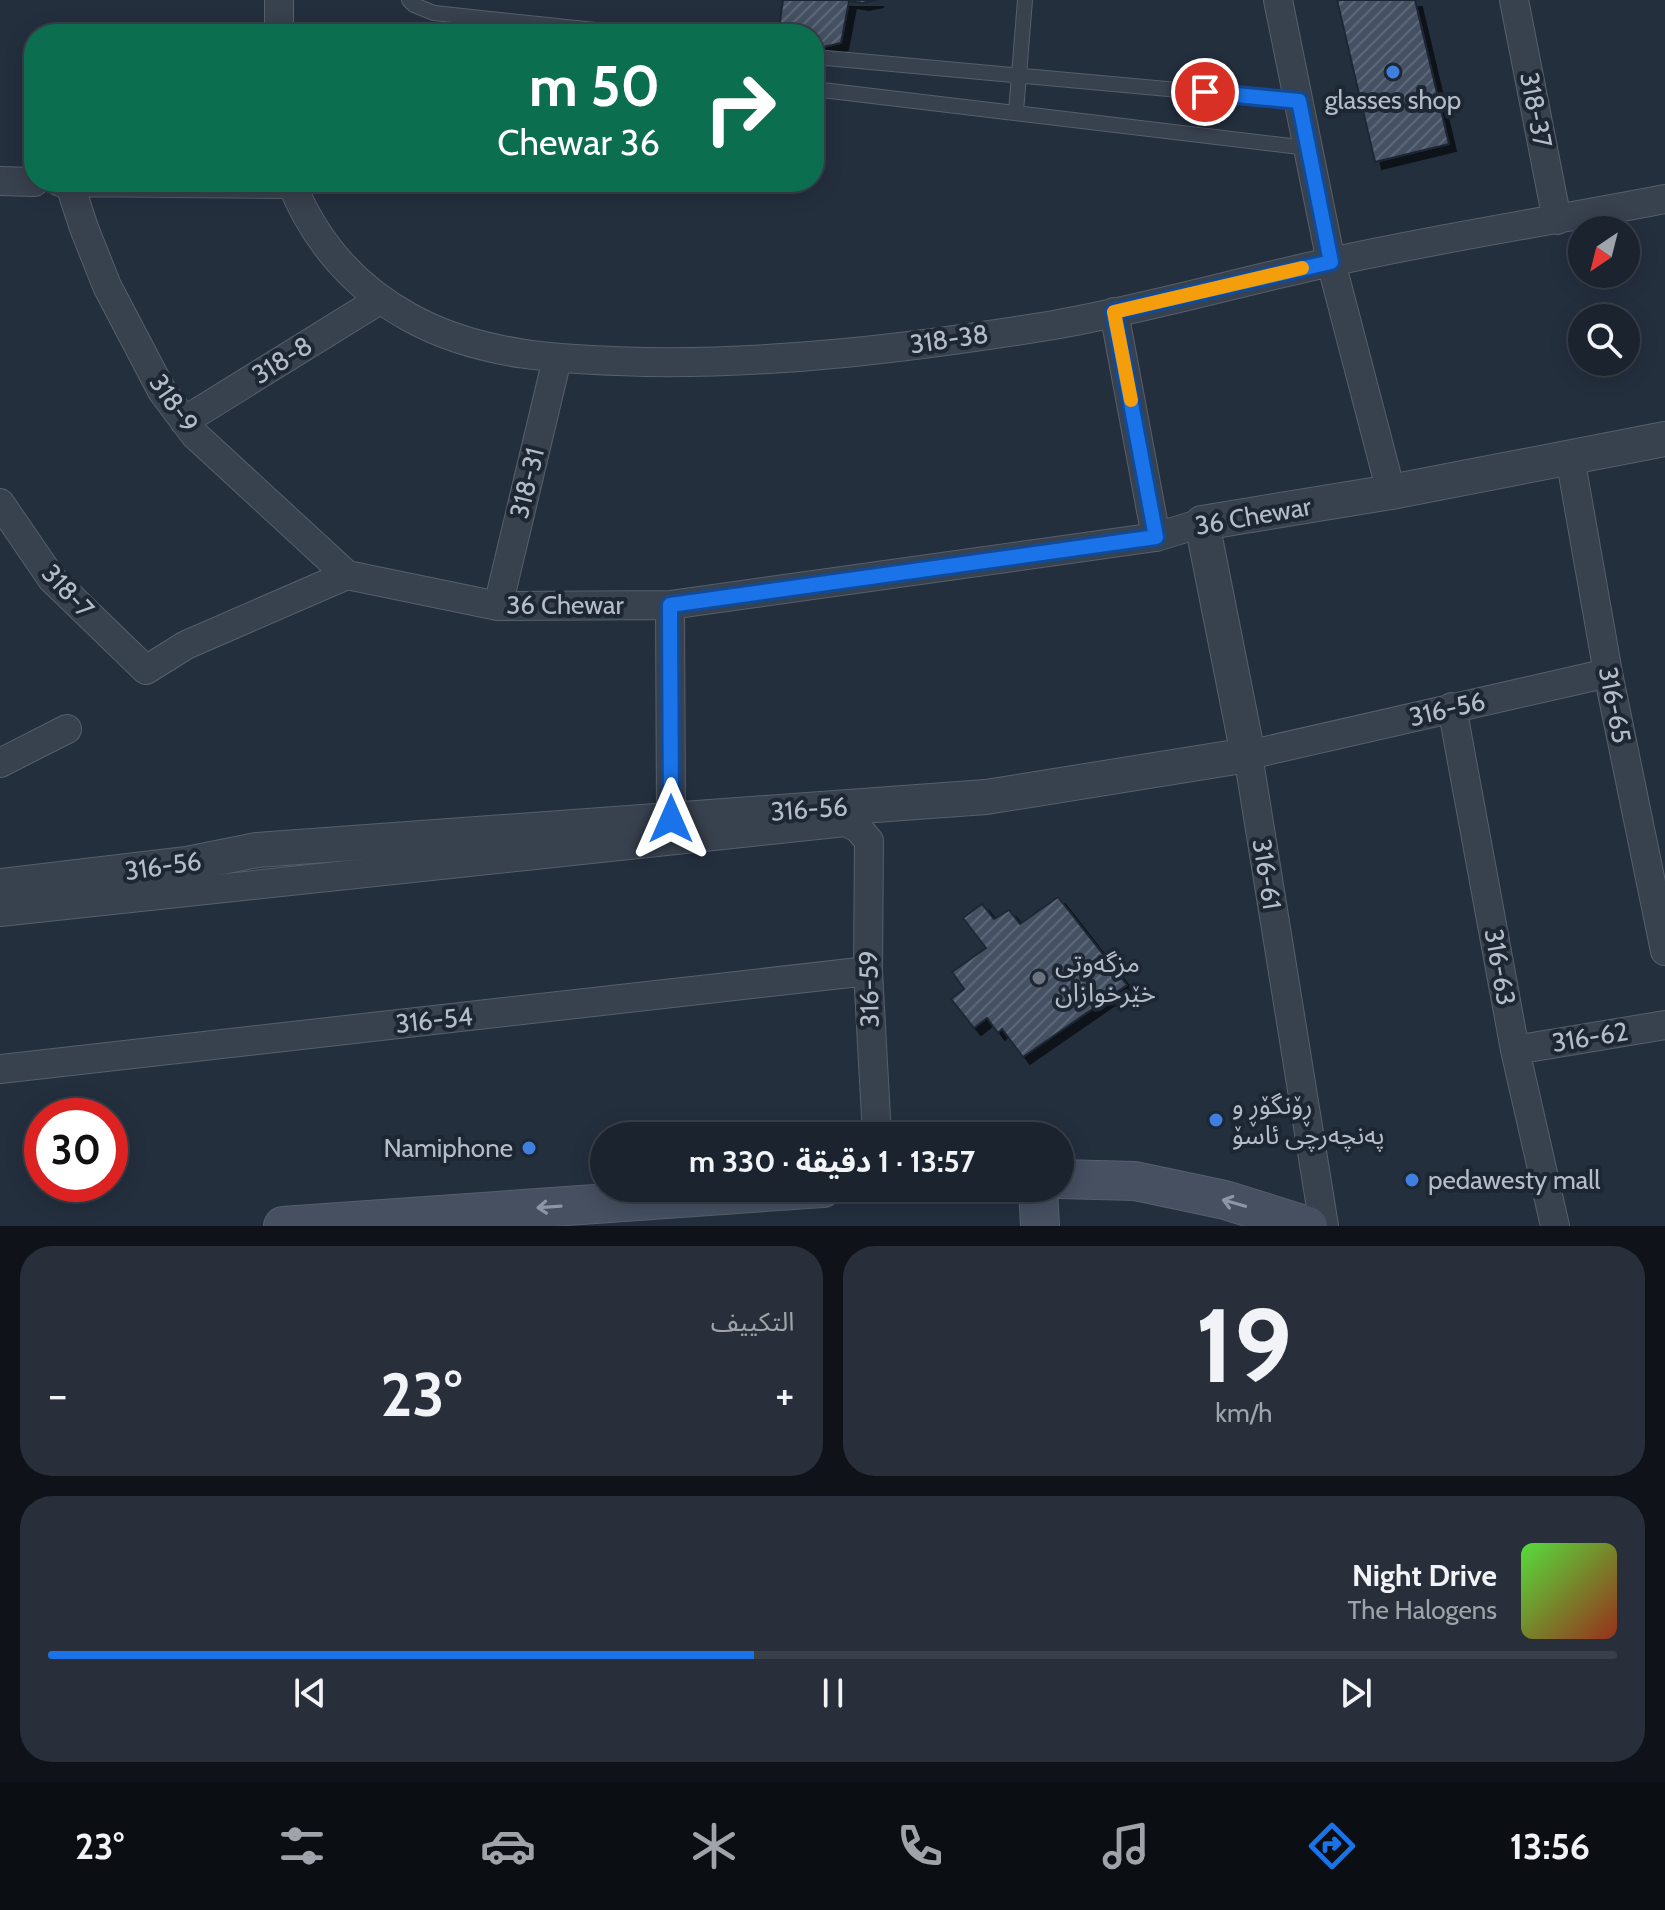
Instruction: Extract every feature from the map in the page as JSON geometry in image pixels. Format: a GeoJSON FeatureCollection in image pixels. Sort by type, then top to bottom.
{"type":"FeatureCollection","features":[{"type":"Feature","properties":{"kind":"main road"},"geometry":{"type":"LineString","coordinates":[[1074,1179],[1135,1181],[1225,1200],[1308,1226]]}},
{"type":"Feature","properties":{"kind":"main road"},"geometry":{"type":"LineString","coordinates":[[283,1226],[624,1202]]}},
{"type":"Feature","properties":{"kind":"main road"},"geometry":{"type":"LineString","coordinates":[[1039,1202],[1040,1226]]}},
{"type":"Feature","properties":{"kind":"street"},"geometry":{"type":"LineString","coordinates":[[279,0],[279,24]]}},
{"type":"Feature","properties":{"kind":"street"},"geometry":{"type":"LineString","coordinates":[[1278,0],[1331,262],[1391,492]]}},
{"type":"Feature","properties":{"kind":"street","name":"318-37"},"geometry":{"type":"LineString","coordinates":[[1514,0],[1557,220]]}},
{"type":"Feature","properties":{"kind":"street"},"geometry":{"type":"LineString","coordinates":[[0,181],[24,182]]}},
{"type":"Feature","properties":{"kind":"street","name":"318-9"},"geometry":{"type":"LineString","coordinates":[[72,192],[107,286],[162,391],[184,421],[228,468],[347,575]]}},
{"type":"Feature","properties":{"kind":"street","name":"318-38"},"geometry":{"type":"LineString","coordinates":[[295,192],[304,212],[337,261],[357,281],[409,317],[473,343],[557,359],[710,363],[829,356],[1055,324],[1331,262],[1665,199]]}},
{"type":"Feature","properties":{"kind":"street","name":"318-8"},"geometry":{"type":"LineString","coordinates":[[184,421],[381,299]]}},
{"type":"Feature","properties":{"kind":"street"},"geometry":{"type":"LineString","coordinates":[[1114,312],[1156,537]]}},
{"type":"Feature","properties":{"kind":"street","name":"318-31"},"geometry":{"type":"LineString","coordinates":[[498,606],[557,359]]}},
{"type":"Feature","properties":{"kind":"street","name":"36 Chewar"},"geometry":{"type":"LineString","coordinates":[[347,575],[498,606],[670,605],[1156,537],[1202,523],[1391,492],[1665,439]]}},
{"type":"Feature","properties":{"kind":"street","name":"316-65"},"geometry":{"type":"LineString","coordinates":[[1570,457],[1608,673],[1665,951]]}},
{"type":"Feature","properties":{"kind":"street","name":"318-7"},"geometry":{"type":"LineString","coordinates":[[0,503],[52,579],[146,670],[186,645],[347,575]]}},
{"type":"Feature","properties":{"kind":"street","name":"316-61"},"geometry":{"type":"LineString","coordinates":[[1202,523],[1248,755],[1324,1226]]}},
{"type":"Feature","properties":{"kind":"street"},"geometry":{"type":"LineString","coordinates":[[670,605],[671,819]]}},
{"type":"Feature","properties":{"kind":"street","name":"316-56"},"geometry":{"type":"LineString","coordinates":[[0,886],[187,864],[257,850],[986,797],[1248,755],[1608,673]]}},
{"type":"Feature","properties":{"kind":"street","name":"316-63"},"geometry":{"type":"LineString","coordinates":[[1452,707],[1515,1050],[1555,1226]]}},
{"type":"Feature","properties":{"kind":"street"},"geometry":{"type":"LineString","coordinates":[[0,763],[67,729]]}},
{"type":"Feature","properties":{"kind":"street","name":"316-59"},"geometry":{"type":"LineString","coordinates":[[0,912],[845,822],[858,828],[869,841],[868,971],[876,1122]]}},
{"type":"Feature","properties":{"kind":"street","name":"316-54"},"geometry":{"type":"LineString","coordinates":[[0,1069],[868,971]]}},
{"type":"Feature","properties":{"kind":"street","name":"316-62"},"geometry":{"type":"LineString","coordinates":[[1515,1050],[1665,1025]]}},
{"type":"Feature","properties":{"kind":"lane"},"geometry":{"type":"LineString","coordinates":[[409,0],[434,13],[538,24]]}},
{"type":"Feature","properties":{"kind":"lane"},"geometry":{"type":"LineString","coordinates":[[1016,112],[1025,0]]}},
{"type":"Feature","properties":{"kind":"lane"},"geometry":{"type":"LineString","coordinates":[[824,59],[1299,101]]}},
{"type":"Feature","properties":{"kind":"lane"},"geometry":{"type":"LineString","coordinates":[[824,90],[1308,148]]}},
{"type":"Feature","properties":{"kind":"building"},"geometry":{"type":"Polygon","coordinates":[[[783,0],[877,0],[862,3],[849,1],[841,43],[824,47],[824,24],[779,24],[783,0]]]}},
{"type":"Feature","properties":{"kind":"building","name":"glasses shop"},"geometry":{"type":"Polygon","coordinates":[[[1337,0],[1415,0],[1449,144],[1375,162],[1337,0]]]}},
{"type":"Feature","properties":{"kind":"building","name":"مزگەوتی خێرخوازان"},"geometry":{"type":"Polygon","coordinates":[[[1058,897],[1127,985],[1023,1057],[1002,1029],[998,1033],[987,1018],[974,1028],[951,999],[964,989],[952,972],[986,948],[963,918],[982,904],[994,919],[1009,910],[1020,924],[1058,897]]]}},
{"type":"Feature","properties":{"kind":"building","name":"مزگەوتی خێرخوازان"},"geometry":{"type":"Polygon","coordinates":[[[1058,897],[1127,985],[1023,1057],[1002,1029],[998,1033],[987,1018],[974,1028],[951,999],[964,989],[952,972],[986,948],[963,918],[982,904],[994,919],[1009,910],[1020,924],[1058,897]]]}},
{"type":"Feature","properties":{"kind":"slow traffic"},"geometry":{"type":"LineString","coordinates":[[1131,400],[1114,312],[1302,268]]}},
{"type":"Feature","properties":{"kind":"place","name":"glasses shop"},"geometry":{"type":"Point","coordinates":[1393,72]}},
{"type":"Feature","properties":{"kind":"place","name":"مزگەوتی خێرخوازان"},"geometry":{"type":"Point","coordinates":[1039,978]}},
{"type":"Feature","properties":{"kind":"place","name":"ڕۆنگۆڕ و پەنچەرچی ئاسۆ"},"geometry":{"type":"Point","coordinates":[1216,1120]}},
{"type":"Feature","properties":{"kind":"place","name":"Namiphone"},"geometry":{"type":"Point","coordinates":[529,1148]}},
{"type":"Feature","properties":{"kind":"place","name":"pedawesty mall"},"geometry":{"type":"Point","coordinates":[1412,1180]}},
{"type":"Feature","properties":{"kind":"route"},"geometry":{"type":"LineString","coordinates":[[671,819],[670,605],[1156,537],[1114,312],[1331,262],[1299,101],[1205,92]]}}]}
